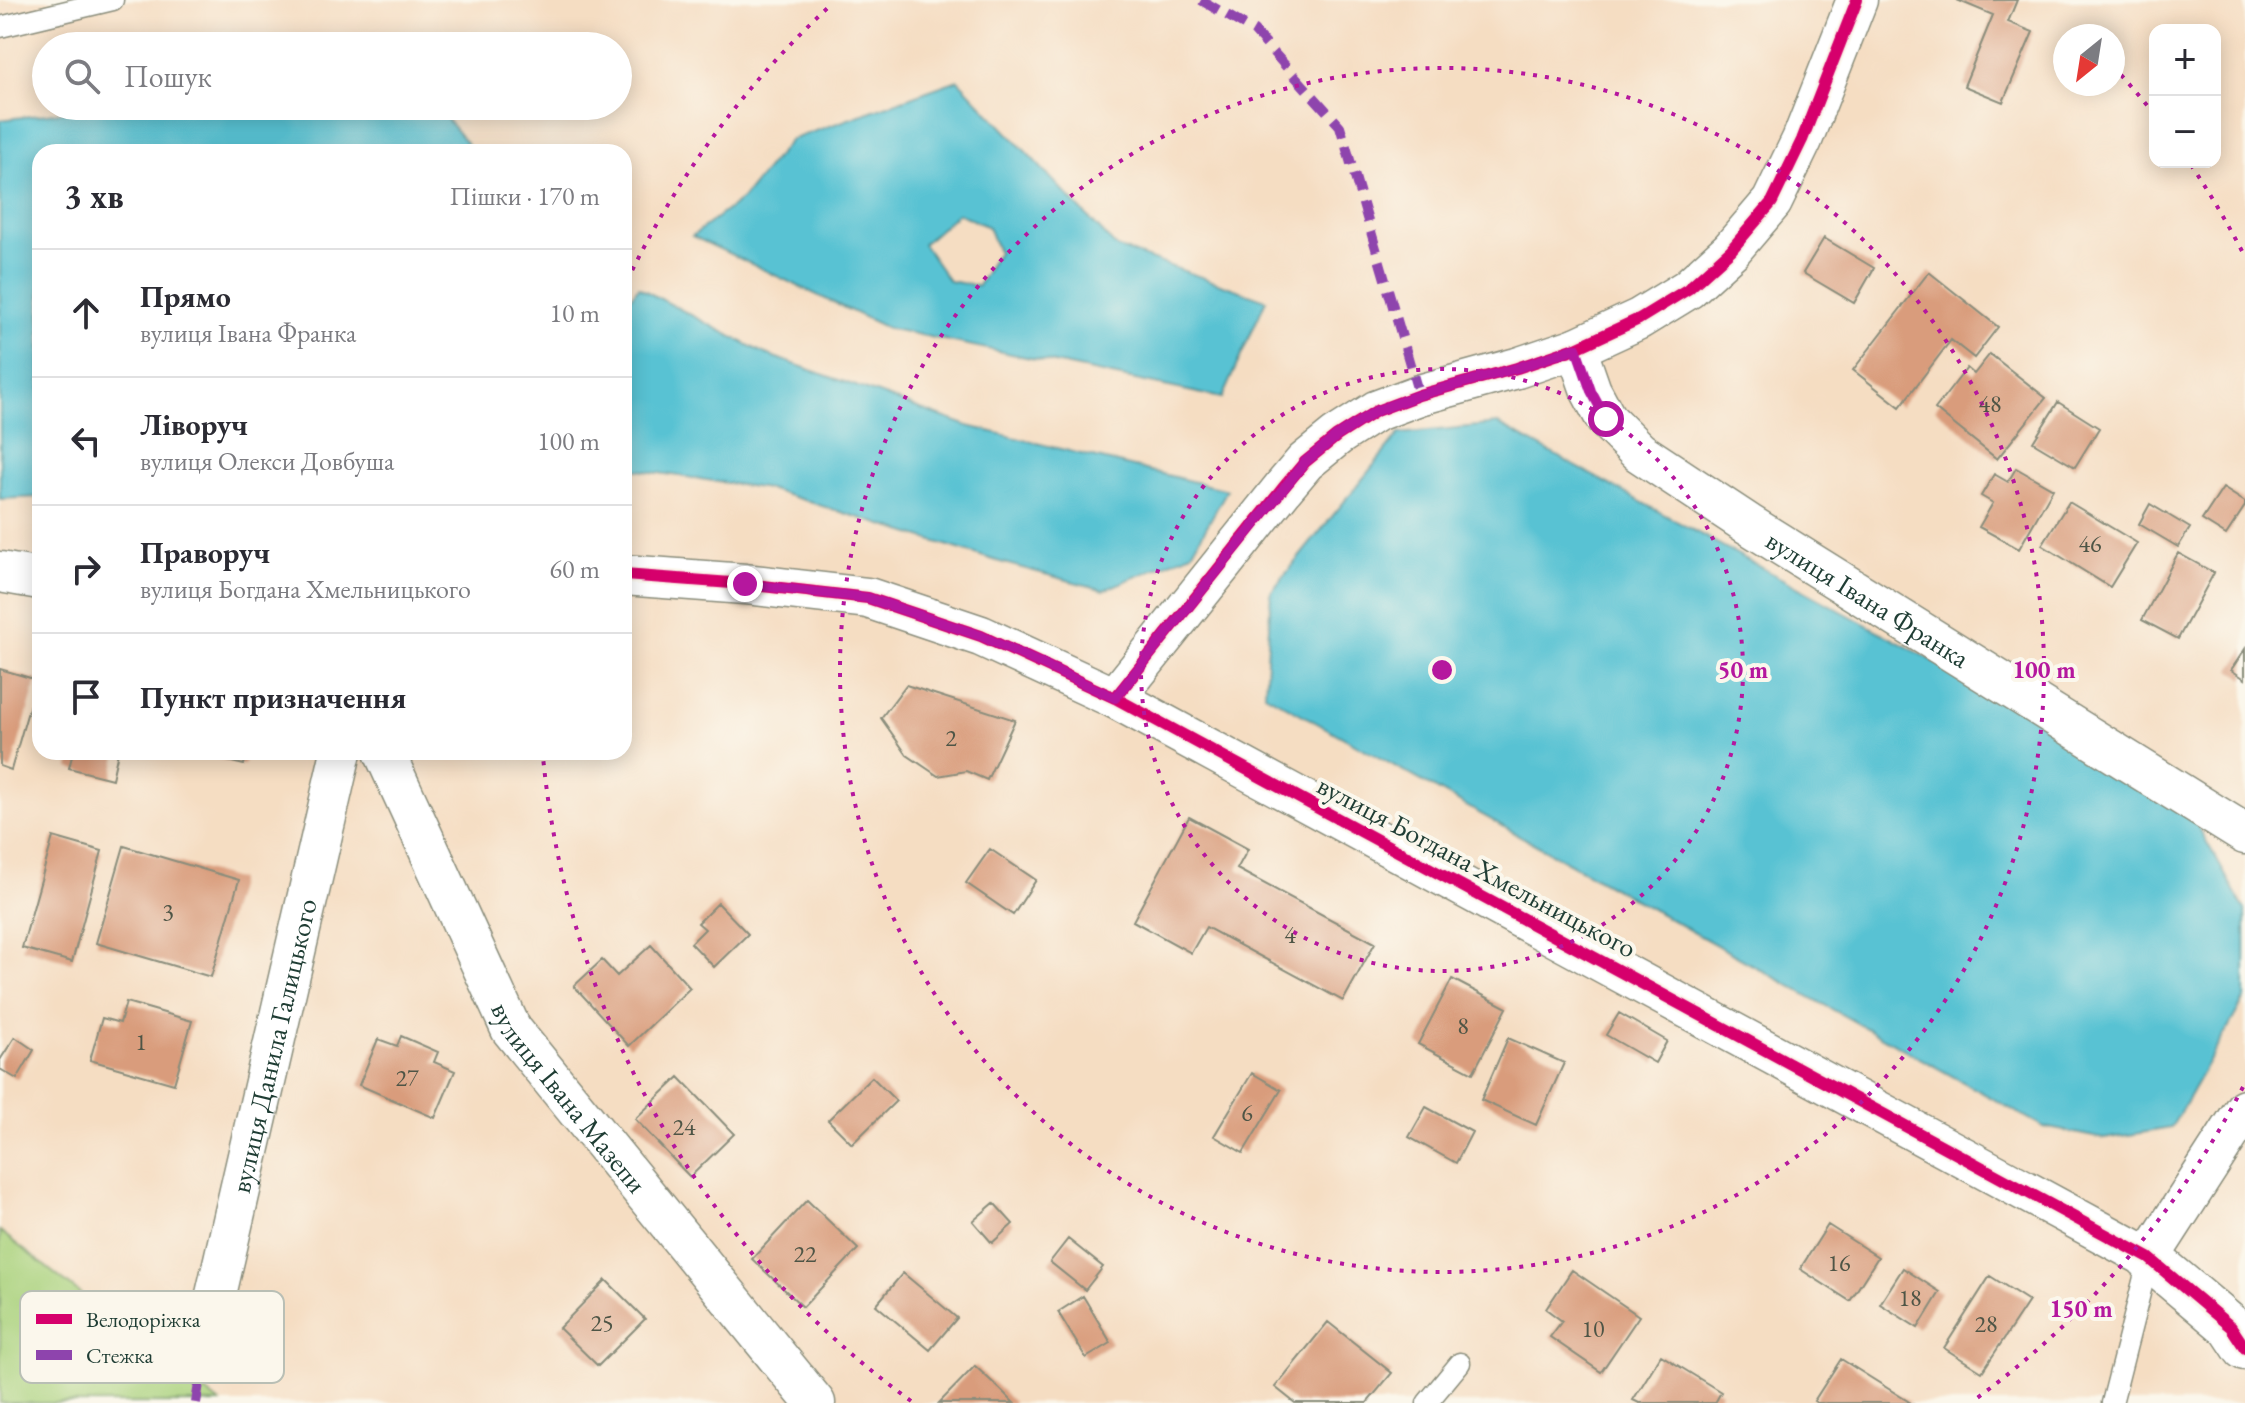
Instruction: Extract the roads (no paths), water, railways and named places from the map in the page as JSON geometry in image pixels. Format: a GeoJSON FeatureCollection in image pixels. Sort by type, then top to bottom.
{"type":"FeatureCollection","features":[{"type":"Feature","properties":{"kind":"street"},"geometry":{"type":"LineString","coordinates":[[1115,698],[1290,479],[1305,462],[1337,436],[1376,411],[1576,348],[1639,319],[1688,289],[1731,250],[1772,202],[1802,140],[1857,0]]}},
{"type":"Feature","properties":{"kind":"street","name":"вулиця Івана Франка"},"geometry":{"type":"LineString","coordinates":[[1576,348],[1591,391],[1606,419],[1639,452],[1748,524],[2245,834]]}},
{"type":"Feature","properties":{"kind":"street"},"geometry":{"type":"LineString","coordinates":[[0,572],[32,578]]}},
{"type":"Feature","properties":{"kind":"street","name":"вулиця Богдана Хмельницького"},"geometry":{"type":"LineString","coordinates":[[632,576],[868,598],[981,636],[1115,698],[2149,1258],[2231,1327],[2245,1348]]}},
{"type":"Feature","properties":{"kind":"street","name":"вулиця Данила Галицького"},"geometry":{"type":"LineString","coordinates":[[217,1291],[339,760]]}},
{"type":"Feature","properties":{"kind":"street","name":"вулиця Івана Мазепи"},"geometry":{"type":"LineString","coordinates":[[388,760],[511,1029],[815,1403]]}},
{"type":"Feature","properties":{"kind":"street"},"geometry":{"type":"LineString","coordinates":[[2149,1258],[2245,1109]]}},
{"type":"Feature","properties":{"kind":"lane"},"geometry":{"type":"LineString","coordinates":[[0,27],[113,0]]}},
{"type":"Feature","properties":{"kind":"lane"},"geometry":{"type":"LineString","coordinates":[[2112,1403],[2149,1258]]}},
{"type":"Feature","properties":{"kind":"lane"},"geometry":{"type":"LineString","coordinates":[[1427,1403],[1460,1363]]}},
{"type":"Feature","properties":{"kind":"water"},"geometry":{"type":"Polygon","coordinates":[[[958,80],[1116,247],[1266,300],[1222,398],[887,328],[692,236],[742,199],[790,140],[958,80]],[[958,213],[923,244],[949,281],[978,286],[998,252],[988,227],[958,213]]]}},
{"type":"Feature","properties":{"kind":"water"},"geometry":{"type":"Polygon","coordinates":[[[32,116],[32,120],[448,120],[467,144],[32,144],[32,497],[0,499],[0,120],[32,116]]]}},
{"type":"Feature","properties":{"kind":"water"},"geometry":{"type":"Polygon","coordinates":[[[638,287],[763,353],[968,426],[1227,490],[1192,553],[1104,590],[1000,562],[768,489],[632,469],[632,296],[638,287]]]}},
{"type":"Feature","properties":{"kind":"water"},"geometry":{"type":"Polygon","coordinates":[[[1498,424],[2181,796],[2245,910],[2245,998],[2171,1128],[2104,1139],[2044,1127],[1265,694],[1271,592],[1399,434],[1498,424]]]}}]}
